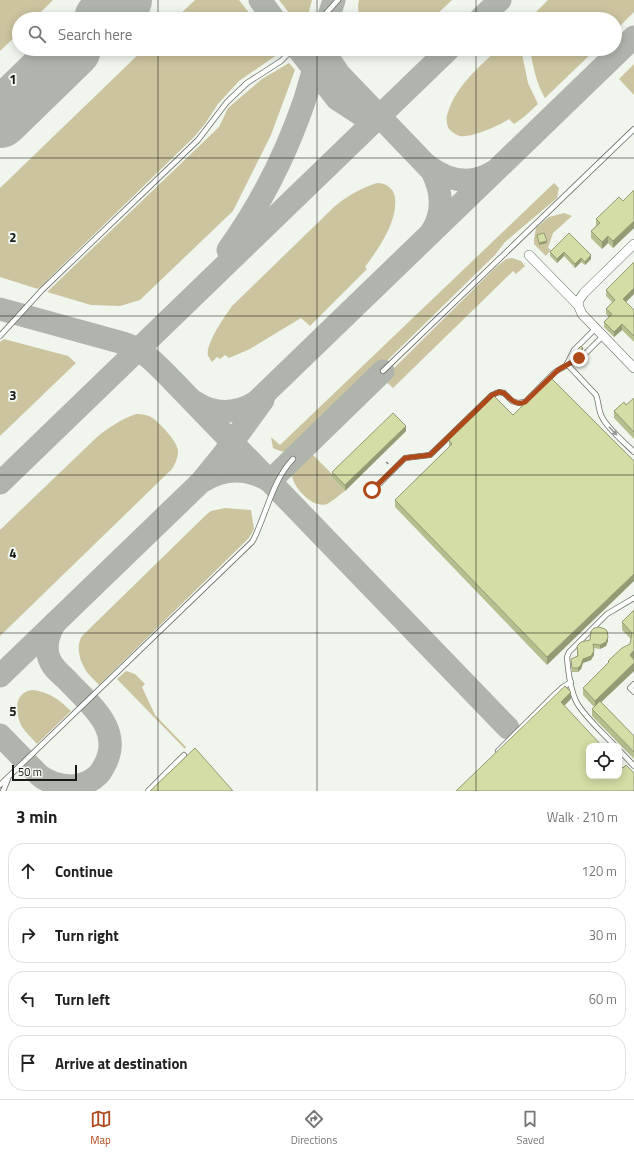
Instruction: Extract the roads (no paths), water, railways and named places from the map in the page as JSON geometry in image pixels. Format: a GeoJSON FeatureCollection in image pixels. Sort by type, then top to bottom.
{"type":"FeatureCollection","features":[{"type":"Feature","properties":{"kind":"street"},"geometry":{"type":"LineString","coordinates":[[578,305],[579,300],[584,293],[634,244]]}},
{"type":"Feature","properties":{"kind":"street"},"geometry":{"type":"LineString","coordinates":[[529,255],[578,305],[582,314],[634,368]]}},
{"type":"Feature","properties":{"kind":"lane"},"geometry":{"type":"LineString","coordinates":[[327,12],[338,0]]}},
{"type":"Feature","properties":{"kind":"lane"},"geometry":{"type":"LineString","coordinates":[[0,336],[42,290],[198,140],[227,102],[247,83],[281,61],[286,56]]}},
{"type":"Feature","properties":{"kind":"lane"},"geometry":{"type":"LineString","coordinates":[[383,371],[634,129]]}},
{"type":"Feature","properties":{"kind":"lane"},"geometry":{"type":"LineString","coordinates":[[567,364],[574,350],[596,328]]}},
{"type":"Feature","properties":{"kind":"lane"},"geometry":{"type":"LineString","coordinates":[[372,490],[405,458],[430,455],[492,395],[499,392],[504,393],[512,401],[518,404],[525,402],[555,372],[584,355],[603,336]]}},
{"type":"Feature","properties":{"kind":"lane"},"geometry":{"type":"LineString","coordinates":[[567,364],[596,395],[602,418],[634,452]]}},
{"type":"Feature","properties":{"kind":"lane"},"geometry":{"type":"LineString","coordinates":[[0,786],[252,542],[277,482],[282,472],[293,459]]}},
{"type":"Feature","properties":{"kind":"lane"},"geometry":{"type":"LineString","coordinates":[[612,743],[576,702],[566,657],[569,652],[608,614],[634,598]]}},
{"type":"Feature","properties":{"kind":"lane"},"geometry":{"type":"LineString","coordinates":[[492,757],[553,696],[571,682]]}},
{"type":"Feature","properties":{"kind":"lane"},"geometry":{"type":"LineString","coordinates":[[634,684],[630,688],[634,692]]}},
{"type":"Feature","properties":{"kind":"lane"},"geometry":{"type":"LineString","coordinates":[[622,753],[634,766]]}},
{"type":"Feature","properties":{"kind":"lane"},"geometry":{"type":"LineString","coordinates":[[148,791],[184,755]]}},
{"type":"Feature","properties":{"kind":"lane"},"geometry":{"type":"LineString","coordinates":[[4,791],[10,776]]}}]}
